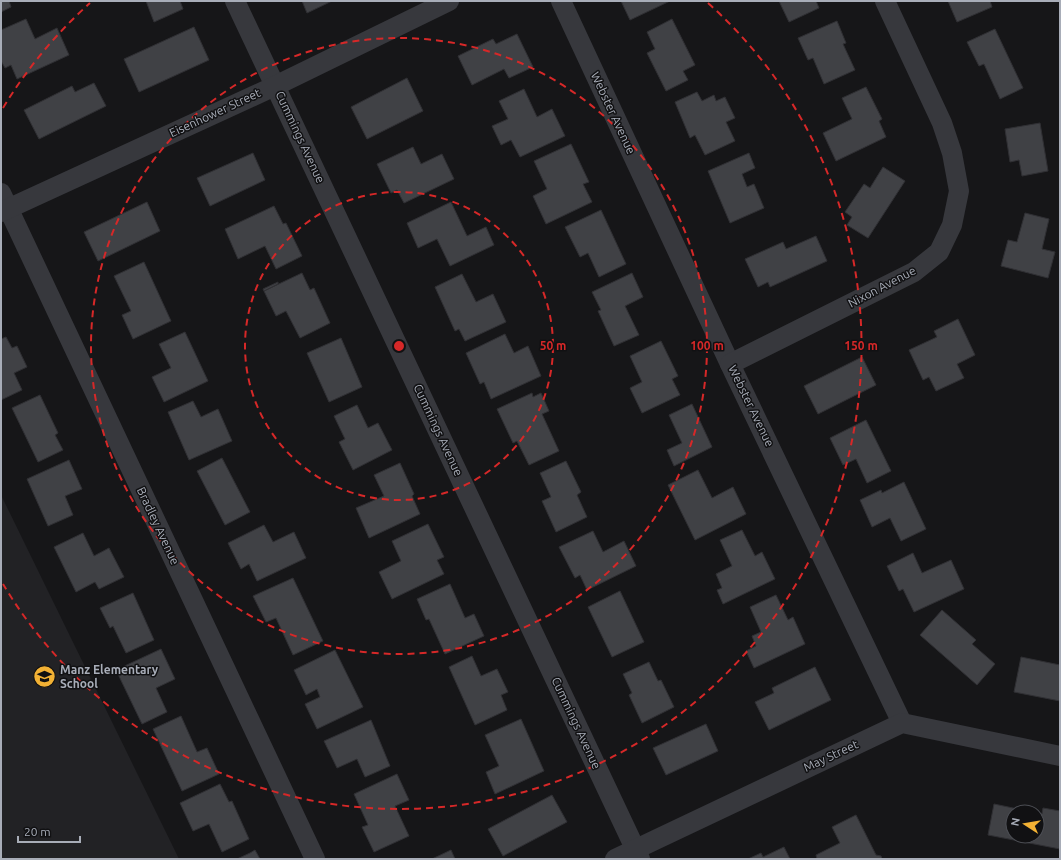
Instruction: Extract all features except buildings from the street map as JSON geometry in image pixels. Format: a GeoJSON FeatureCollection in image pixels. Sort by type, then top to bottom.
{"type":"FeatureCollection","features":[{"type":"Feature","properties":{"kind":"street","name":"Cummings Avenue"},"geometry":{"type":"LineString","coordinates":[[235,1],[638,854]]}},
{"type":"Feature","properties":{"kind":"street","name":"Eisenhower Street"},"geometry":{"type":"LineString","coordinates":[[3,205],[275,86],[449,1]]}},
{"type":"Feature","properties":{"kind":"street","name":"Webster Avenue"},"geometry":{"type":"LineString","coordinates":[[561,1],[730,364],[902,723]]}},
{"type":"Feature","properties":{"kind":"street","name":"Nixon Avenue"},"geometry":{"type":"LineString","coordinates":[[730,364],[914,272],[939,252],[952,224],[959,191],[952,153],[942,123],[886,1]]}},
{"type":"Feature","properties":{"kind":"street","name":"Bradley Avenue"},"geometry":{"type":"LineString","coordinates":[[3,205],[315,859]]}},
{"type":"Feature","properties":{"kind":"street","name":"May Street"},"geometry":{"type":"LineString","coordinates":[[615,859],[638,854],[902,723]]}},
{"type":"Feature","properties":{"kind":"street"},"geometry":{"type":"LineString","coordinates":[[902,723],[1060,756]]}},
{"type":"Feature","properties":{"kind":"shaded area","name":"Manz Elementary School"},"geometry":{"type":"Polygon","coordinates":[[[1,495],[179,859],[1,859],[1,495]]]}},
{"type":"Feature","properties":{"kind":"place","name":"Manz Elementary School"},"geometry":{"type":"Point","coordinates":[45,677]}}]}
